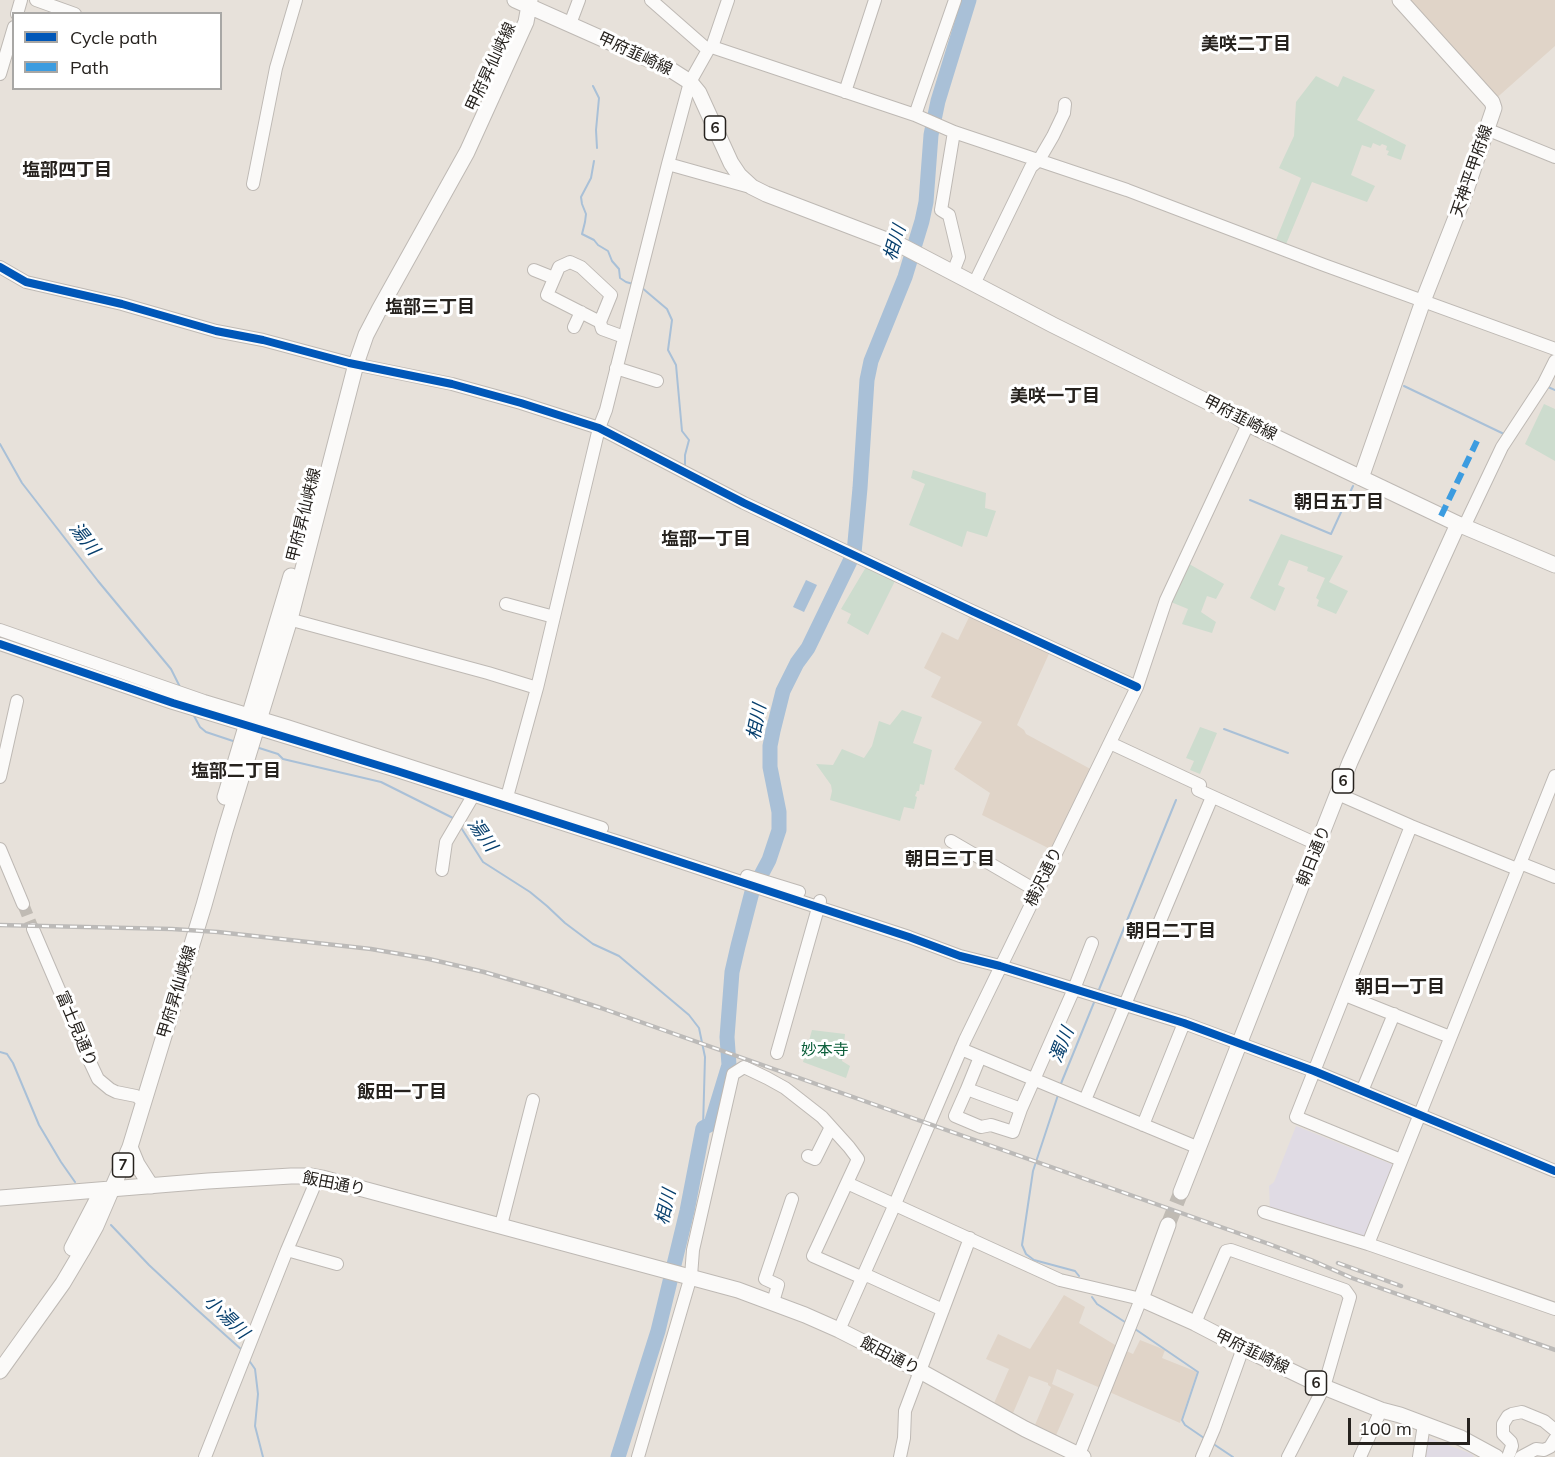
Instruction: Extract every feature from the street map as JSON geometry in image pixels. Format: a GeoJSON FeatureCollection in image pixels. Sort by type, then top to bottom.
{"type":"FeatureCollection","features":[{"type":"Feature","properties":{"kind":"main road","name":"天神平甲府線"},"geometry":{"type":"LineString","coordinates":[[1361,478],[1494,108],[1492,102],[1400,0]]}},
{"type":"Feature","properties":{"kind":"main road","name":"甲府韮崎線"},"geometry":{"type":"LineString","coordinates":[[524,2],[668,68],[690,82],[699,93],[731,163],[739,175],[752,187],[902,246],[1248,424],[1461,526],[1555,565]]}},
{"type":"Feature","properties":{"kind":"main road","name":"甲府昇仙峡線"},"geometry":{"type":"LineString","coordinates":[[0,1353],[56,1275],[108,1189],[130,1147],[140,1099],[185,935],[285,618],[352,364],[379,310],[467,152],[526,22],[524,2]]}},
{"type":"Feature","properties":{"kind":"main road","name":"朝日通り"},"geometry":{"type":"LineString","coordinates":[[1181,1192],[1355,752],[1461,526]]}},
{"type":"Feature","properties":{"kind":"main road","name":"甲府昇仙峡線"},"geometry":{"type":"LineString","coordinates":[[0,1371],[63,1283],[96,1226],[121,1144],[140,1099]]}},
{"type":"Feature","properties":{"kind":"main road"},"geometry":{"type":"LineString","coordinates":[[130,1147],[136,1164],[151,1186]]}},
{"type":"Feature","properties":{"kind":"main road","name":"飯田通り"},"geometry":{"type":"LineString","coordinates":[[0,1198],[267,1178],[318,1177],[658,1267],[772,1302],[839,1330],[1080,1456]]}},
{"type":"Feature","properties":{"kind":"main road"},"geometry":{"type":"LineString","coordinates":[[1141,1299],[1168,1225]]}},
{"type":"Feature","properties":{"kind":"main road","name":"甲府韮崎線"},"geometry":{"type":"LineString","coordinates":[[1141,1299],[1324,1387],[1461,1438],[1496,1457]]}},
{"type":"Feature","properties":{"kind":"street"},"geometry":{"type":"LineString","coordinates":[[36,0],[69,12]]}},
{"type":"Feature","properties":{"kind":"street"},"geometry":{"type":"LineString","coordinates":[[254,184],[276,68],[296,0]]}},
{"type":"Feature","properties":{"kind":"street"},"geometry":{"type":"LineString","coordinates":[[570,24],[579,0]]}},
{"type":"Feature","properties":{"kind":"street"},"geometry":{"type":"LineString","coordinates":[[651,0],[710,48],[916,116],[953,132],[1135,193],[1555,349]]}},
{"type":"Feature","properties":{"kind":"street"},"geometry":{"type":"LineString","coordinates":[[507,797],[537,688],[599,429],[690,82],[710,48],[728,0]]}},
{"type":"Feature","properties":{"kind":"street"},"geometry":{"type":"LineString","coordinates":[[845,92],[875,0]]}},
{"type":"Feature","properties":{"kind":"street"},"geometry":{"type":"LineString","coordinates":[[916,116],[954,2],[940,0]]}},
{"type":"Feature","properties":{"kind":"street"},"geometry":{"type":"LineString","coordinates":[[0,74],[12,34]]}},
{"type":"Feature","properties":{"kind":"street"},"geometry":{"type":"LineString","coordinates":[[974,284],[1031,167],[1039,160],[1064,113],[1065,104]]}},
{"type":"Feature","properties":{"kind":"street"},"geometry":{"type":"LineString","coordinates":[[1486,129],[1555,157]]}},
{"type":"Feature","properties":{"kind":"street"},"geometry":{"type":"LineString","coordinates":[[953,132],[941,210],[949,215],[959,257],[953,272]]}},
{"type":"Feature","properties":{"kind":"street"},"geometry":{"type":"LineString","coordinates":[[668,164],[752,187]]}},
{"type":"Feature","properties":{"kind":"street"},"geometry":{"type":"LineString","coordinates":[[600,322],[547,295],[559,267],[570,262],[581,267],[611,295],[600,322],[602,329],[624,337]]}},
{"type":"Feature","properties":{"kind":"street"},"geometry":{"type":"LineString","coordinates":[[0,267],[26,282],[122,304],[216,331],[263,340],[352,364],[452,384],[521,403],[599,429],[744,503],[1137,687]]}},
{"type":"Feature","properties":{"kind":"street"},"geometry":{"type":"LineString","coordinates":[[534,270],[554,278]]}},
{"type":"Feature","properties":{"kind":"street"},"geometry":{"type":"LineString","coordinates":[[574,327],[582,312]]}},
{"type":"Feature","properties":{"kind":"street"},"geometry":{"type":"LineString","coordinates":[[1461,526],[1502,447],[1555,362]]}},
{"type":"Feature","properties":{"kind":"street"},"geometry":{"type":"LineString","coordinates":[[616,368],[657,381]]}},
{"type":"Feature","properties":{"kind":"street","name":"横沢通り"},"geometry":{"type":"LineString","coordinates":[[839,1330],[1000,966],[1137,687],[1166,600],[1248,424]]}},
{"type":"Feature","properties":{"kind":"street"},"geometry":{"type":"LineString","coordinates":[[506,604],[554,617]]}},
{"type":"Feature","properties":{"kind":"street"},"geometry":{"type":"LineString","coordinates":[[285,618],[480,670],[537,688]]}},
{"type":"Feature","properties":{"kind":"street"},"geometry":{"type":"LineString","coordinates":[[0,630],[192,698],[250,733],[507,797],[819,903],[960,956],[1000,966],[1184,1023],[1314,1071],[1555,1170]]}},
{"type":"Feature","properties":{"kind":"street"},"geometry":{"type":"LineString","coordinates":[[0,644],[201,712],[250,733],[473,796],[745,879]]}},
{"type":"Feature","properties":{"kind":"street"},"geometry":{"type":"LineString","coordinates":[[0,777],[17,701]]}},
{"type":"Feature","properties":{"kind":"street"},"geometry":{"type":"LineString","coordinates":[[1110,742],[1200,785],[1198,790],[1212,797],[1319,845]]}},
{"type":"Feature","properties":{"kind":"street"},"geometry":{"type":"LineString","coordinates":[[1368,1244],[1555,776]]}},
{"type":"Feature","properties":{"kind":"street"},"geometry":{"type":"LineString","coordinates":[[1338,794],[1411,826],[1555,877]]}},
{"type":"Feature","properties":{"kind":"street"},"geometry":{"type":"LineString","coordinates":[[442,870],[446,842],[473,796]]}},
{"type":"Feature","properties":{"kind":"street"},"geometry":{"type":"LineString","coordinates":[[1085,1100],[1212,797]]}},
{"type":"Feature","properties":{"kind":"street"},"geometry":{"type":"LineString","coordinates":[[1401,1160],[1296,1117],[1411,826]]}},
{"type":"Feature","properties":{"kind":"street"},"geometry":{"type":"LineString","coordinates":[[951,842],[1037,891]]}},
{"type":"Feature","properties":{"kind":"street"},"geometry":{"type":"LineString","coordinates":[[0,849],[23,904]]}},
{"type":"Feature","properties":{"kind":"street"},"geometry":{"type":"LineString","coordinates":[[777,1053],[819,903]]}},
{"type":"Feature","properties":{"kind":"street","name":"富士見通り"},"geometry":{"type":"LineString","coordinates":[[33,929],[90,1062],[102,1084],[116,1092],[140,1099]]}},
{"type":"Feature","properties":{"kind":"street"},"geometry":{"type":"LineString","coordinates":[[980,1056],[955,1116],[981,1127],[991,1125],[1013,1132],[1092,943]]}},
{"type":"Feature","properties":{"kind":"street"},"geometry":{"type":"LineString","coordinates":[[1345,995],[1450,1037]]}},
{"type":"Feature","properties":{"kind":"street"},"geometry":{"type":"LineString","coordinates":[[1362,1091],[1394,1014]]}},
{"type":"Feature","properties":{"kind":"street"},"geometry":{"type":"LineString","coordinates":[[1143,1125],[1184,1023]]}},
{"type":"Feature","properties":{"kind":"street"},"geometry":{"type":"LineString","coordinates":[[962,1048],[1198,1148]]}},
{"type":"Feature","properties":{"kind":"street"},"geometry":{"type":"LineString","coordinates":[[639,1455],[690,1276],[693,1250],[733,1074],[744,1067],[784,1088],[822,1117],[858,1160],[813,1256],[943,1310]]}},
{"type":"Feature","properties":{"kind":"street"},"geometry":{"type":"LineString","coordinates":[[967,1089],[1021,1109]]}},
{"type":"Feature","properties":{"kind":"street"},"geometry":{"type":"LineString","coordinates":[[501,1226],[533,1100]]}},
{"type":"Feature","properties":{"kind":"street"},"geometry":{"type":"LineString","coordinates":[[808,1156],[814,1159],[831,1127]]}},
{"type":"Feature","properties":{"kind":"street"},"geometry":{"type":"LineString","coordinates":[[205,1457],[318,1177]]}},
{"type":"Feature","properties":{"kind":"street"},"geometry":{"type":"LineString","coordinates":[[847,1183],[1069,1283],[1141,1299],[1080,1456]]}},
{"type":"Feature","properties":{"kind":"street"},"geometry":{"type":"LineString","coordinates":[[772,1302],[778,1285],[765,1279],[792,1199]]}},
{"type":"Feature","properties":{"kind":"street"},"geometry":{"type":"LineString","coordinates":[[1264,1212],[1368,1244],[1555,1309]]}},
{"type":"Feature","properties":{"kind":"street"},"geometry":{"type":"LineString","coordinates":[[900,1457],[904,1438],[905,1411],[970,1238]]}},
{"type":"Feature","properties":{"kind":"street"},"geometry":{"type":"LineString","coordinates":[[287,1250],[337,1264]]}},
{"type":"Feature","properties":{"kind":"street"},"geometry":{"type":"LineString","coordinates":[[1195,1323],[1226,1251],[1231,1250],[1345,1290],[1350,1297],[1324,1387],[1288,1457]]}},
{"type":"Feature","properties":{"kind":"street"},"geometry":{"type":"LineString","coordinates":[[1202,1457],[1243,1348]]}},
{"type":"Feature","properties":{"kind":"street"},"geometry":{"type":"LineString","coordinates":[[1360,1457],[1381,1410]]}},
{"type":"Feature","properties":{"kind":"street"},"geometry":{"type":"LineString","coordinates":[[1555,1430],[1544,1421],[1522,1412],[1508,1416],[1503,1424],[1503,1434],[1511,1442],[1544,1450],[1550,1447],[1555,1439]]}},
{"type":"Feature","properties":{"kind":"street"},"geometry":{"type":"LineString","coordinates":[[1419,1457],[1424,1424]]}},
{"type":"Feature","properties":{"kind":"street"},"geometry":{"type":"LineString","coordinates":[[1508,1457],[1511,1442]]}},
{"type":"Feature","properties":{"kind":"street"},"geometry":{"type":"LineString","coordinates":[[1521,1457],[1536,1449]]}},
{"type":"Feature","properties":{"kind":"shaded area"},"geometry":{"type":"Polygon","coordinates":[[[1400,0],[1555,0],[1555,46],[1492,102],[1400,0]]]}},
{"type":"Feature","properties":{"kind":"shaded area"},"geometry":{"type":"Polygon","coordinates":[[[972,611],[1052,647],[1017,725],[1026,734],[1096,772],[1056,852],[982,815],[990,793],[954,769],[982,722],[931,697],[941,677],[924,668],[942,632],[958,640],[972,611]]]}},
{"type":"Feature","properties":{"kind":"shaded area"},"geometry":{"type":"Polygon","coordinates":[[[1296,1126],[1396,1166],[1368,1238],[1270,1210],[1269,1186],[1274,1182],[1296,1126]]]}},
{"type":"Feature","properties":{"kind":"shaded area"},"geometry":{"type":"Polygon","coordinates":[[[1064,1295],[1085,1307],[1079,1323],[1120,1348],[1133,1354],[1140,1340],[1165,1350],[1162,1358],[1197,1372],[1180,1423],[1057,1369],[1052,1384],[1074,1394],[1053,1442],[1032,1432],[1051,1387],[1048,1383],[1029,1376],[1010,1420],[991,1410],[1009,1369],[986,1359],[998,1334],[1030,1349],[1064,1295]]]}},
{"type":"Feature","properties":{"kind":"shaded area"},"geometry":{"type":"Polygon","coordinates":[[[1424,1436],[1472,1454],[1474,1457],[1422,1457],[1424,1436]]]}},
{"type":"Feature","properties":{"kind":"green space"},"geometry":{"type":"Polygon","coordinates":[[[1316,76],[1338,87],[1343,76],[1375,90],[1357,120],[1406,145],[1401,160],[1387,155],[1389,151],[1386,150],[1387,146],[1382,144],[1380,146],[1373,143],[1371,148],[1362,145],[1351,175],[1375,186],[1367,202],[1312,182],[1284,249],[1274,245],[1301,178],[1279,168],[1294,136],[1296,102],[1316,76]]]}},
{"type":"Feature","properties":{"kind":"green space"},"geometry":{"type":"Polygon","coordinates":[[[1544,404],[1555,409],[1555,461],[1525,444],[1544,404]]]}},
{"type":"Feature","properties":{"kind":"green space"},"geometry":{"type":"Polygon","coordinates":[[[913,470],[986,493],[985,508],[996,511],[987,537],[967,531],[962,547],[909,525],[925,484],[911,478],[913,470]]]}},
{"type":"Feature","properties":{"kind":"green space"},"geometry":{"type":"Polygon","coordinates":[[[1281,534],[1343,556],[1329,582],[1348,591],[1336,614],[1317,606],[1319,600],[1316,598],[1325,578],[1307,571],[1308,567],[1289,560],[1278,585],[1285,588],[1275,611],[1250,598],[1281,534]]]}},
{"type":"Feature","properties":{"kind":"green space"},"geometry":{"type":"Polygon","coordinates":[[[1184,561],[1224,584],[1216,599],[1207,596],[1201,612],[1216,622],[1212,633],[1182,624],[1188,609],[1166,600],[1184,561]]]}},
{"type":"Feature","properties":{"kind":"green space"},"geometry":{"type":"Polygon","coordinates":[[[869,562],[898,575],[868,635],[847,623],[851,614],[841,609],[869,562]]]}},
{"type":"Feature","properties":{"kind":"green space"},"geometry":{"type":"Polygon","coordinates":[[[902,710],[922,717],[913,743],[932,750],[924,785],[920,784],[915,796],[917,797],[914,809],[904,807],[900,821],[830,800],[831,785],[816,764],[833,765],[842,749],[864,758],[872,746],[879,721],[890,725],[902,710]]]}},
{"type":"Feature","properties":{"kind":"green space"},"geometry":{"type":"Polygon","coordinates":[[[1200,727],[1217,733],[1200,774],[1190,770],[1194,761],[1186,758],[1200,727]]]}},
{"type":"Feature","properties":{"kind":"green space","name":"妙本寺"},"geometry":{"type":"Polygon","coordinates":[[[812,1030],[845,1034],[842,1061],[850,1066],[846,1078],[803,1062],[812,1030]]]}},
{"type":"Feature","properties":{"kind":"water"},"geometry":{"type":"Polygon","coordinates":[[[806,580],[817,585],[804,612],[793,607],[806,580]]]}},
{"type":"Feature","properties":{"kind":"waterway","name":"相川"},"geometry":{"type":"LineString","coordinates":[[618,1457],[658,1331],[687,1211],[703,1128],[711,1124],[729,1065],[727,1037],[732,972],[752,892],[769,860],[779,830],[779,812],[770,767],[773,731],[783,691],[797,663],[808,648],[854,553],[867,380],[871,361],[905,277],[922,221],[926,202],[931,135],[938,101],[969,0]]}},
{"type":"Feature","properties":{"kind":"waterway"},"geometry":{"type":"LineString","coordinates":[[593,86],[599,98],[597,148]]}},
{"type":"Feature","properties":{"kind":"waterway"},"geometry":{"type":"LineString","coordinates":[[594,161],[591,178],[581,197],[586,214],[582,234],[608,251],[612,261],[619,269],[620,278],[633,284]]}},
{"type":"Feature","properties":{"kind":"waterway"},"geometry":{"type":"LineString","coordinates":[[641,287],[667,309],[672,320],[668,350],[676,365],[682,431],[689,440],[685,455],[685,468]]}},
{"type":"Feature","properties":{"kind":"waterway"},"geometry":{"type":"LineString","coordinates":[[1404,386],[1504,434]]}},
{"type":"Feature","properties":{"kind":"waterway"},"geometry":{"type":"LineString","coordinates":[[1548,387],[1555,390]]}},
{"type":"Feature","properties":{"kind":"waterway","name":"湯川"},"geometry":{"type":"LineString","coordinates":[[0,444],[22,483],[98,581],[171,669],[180,687]]}},
{"type":"Feature","properties":{"kind":"waterway"},"geometry":{"type":"LineString","coordinates":[[1250,500],[1331,534],[1353,486]]}},
{"type":"Feature","properties":{"kind":"waterway","name":"湯川"},"geometry":{"type":"LineString","coordinates":[[193,714],[200,727],[206,732],[236,742]]}},
{"type":"Feature","properties":{"kind":"waterway"},"geometry":{"type":"LineString","coordinates":[[1224,729],[1288,753]]}},
{"type":"Feature","properties":{"kind":"waterway","name":"湯川"},"geometry":{"type":"LineString","coordinates":[[256,747],[278,754],[283,759],[381,782],[455,819]]}},
{"type":"Feature","properties":{"kind":"waterway","name":"濁川"},"geometry":{"type":"LineString","coordinates":[[1098,992],[1176,800]]}},
{"type":"Feature","properties":{"kind":"waterway","name":"湯川"},"geometry":{"type":"LineString","coordinates":[[460,826],[483,862],[530,892],[593,944],[619,956],[689,1015],[699,1028],[705,1057],[703,1128]]}},
{"type":"Feature","properties":{"kind":"waterway","name":"濁川"},"geometry":{"type":"LineString","coordinates":[[1060,1086],[1095,1000]]}},
{"type":"Feature","properties":{"kind":"waterway","name":"小湯川"},"geometry":{"type":"LineString","coordinates":[[0,1052],[7,1054],[13,1063],[39,1125],[75,1182]]}},
{"type":"Feature","properties":{"kind":"waterway","name":"濁川"},"geometry":{"type":"LineString","coordinates":[[1058,1095],[1033,1171],[1022,1245],[1026,1254],[1034,1260],[1075,1271],[1079,1276]]}},
{"type":"Feature","properties":{"kind":"waterway","name":"小湯川"},"geometry":{"type":"LineString","coordinates":[[111,1225],[149,1265],[242,1350]]}},
{"type":"Feature","properties":{"kind":"waterway","name":"濁川"},"geometry":{"type":"LineString","coordinates":[[1092,1297],[1097,1304],[1128,1324]]}},
{"type":"Feature","properties":{"kind":"waterway","name":"濁川"},"geometry":{"type":"LineString","coordinates":[[1135,1329],[1198,1372],[1182,1420],[1185,1425],[1204,1438]]}},
{"type":"Feature","properties":{"kind":"waterway","name":"小湯川"},"geometry":{"type":"LineString","coordinates":[[248,1359],[255,1369],[258,1394],[255,1426],[263,1457]]}},
{"type":"Feature","properties":{"kind":"waterway","name":"濁川"},"geometry":{"type":"LineString","coordinates":[[1212,1443],[1233,1457]]}},
{"type":"Feature","properties":{"kind":"tunnel"},"geometry":{"type":"LineString","coordinates":[[23,904],[33,929]]}},
{"type":"Feature","properties":{"kind":"tunnel"},"geometry":{"type":"LineString","coordinates":[[1168,1225],[1181,1192]]}},
{"type":"Feature","properties":{"kind":"railway"},"geometry":{"type":"LineString","coordinates":[[0,925],[218,932],[371,949],[484,972],[601,1008],[1269,1244],[1352,1278],[1555,1350]]}},
{"type":"Feature","properties":{"kind":"railway"},"geometry":{"type":"LineString","coordinates":[[1338,1263],[1401,1286]]}},
{"type":"Feature","properties":{"kind":"marked path"},"geometry":{"type":"LineString","coordinates":[[1441,516],[1477,441]]}},
{"type":"Feature","properties":{"kind":"cycle path"},"geometry":{"type":"LineString","coordinates":[[0,267],[26,282],[122,304],[216,331],[263,340],[349,363],[452,384],[599,428],[744,503],[1137,687]]}},
{"type":"Feature","properties":{"kind":"cycle path"},"geometry":{"type":"LineString","coordinates":[[0,644],[173,703],[622,843],[909,937],[960,956],[1000,966],[1184,1023],[1314,1071],[1555,1171]]}},
{"type":"Feature","properties":{"kind":"district","name":"美咲二丁目"},"geometry":{"type":"Point","coordinates":[1246,45]}},
{"type":"Feature","properties":{"kind":"district","name":"塩部四丁目"},"geometry":{"type":"Point","coordinates":[67,171]}},
{"type":"Feature","properties":{"kind":"district","name":"塩部三丁目"},"geometry":{"type":"Point","coordinates":[430,308]}},
{"type":"Feature","properties":{"kind":"district","name":"美咲一丁目"},"geometry":{"type":"Point","coordinates":[1055,397]}},
{"type":"Feature","properties":{"kind":"district","name":"朝日五丁目"},"geometry":{"type":"Point","coordinates":[1339,503]}},
{"type":"Feature","properties":{"kind":"district","name":"塩部一丁目"},"geometry":{"type":"Point","coordinates":[706,540]}},
{"type":"Feature","properties":{"kind":"district","name":"塩部二丁目"},"geometry":{"type":"Point","coordinates":[236,772]}},
{"type":"Feature","properties":{"kind":"district","name":"朝日三丁目"},"geometry":{"type":"Point","coordinates":[950,860]}},
{"type":"Feature","properties":{"kind":"district","name":"朝日二丁目"},"geometry":{"type":"Point","coordinates":[1171,932]}},
{"type":"Feature","properties":{"kind":"district","name":"朝日一丁目"},"geometry":{"type":"Point","coordinates":[1400,988]}},
{"type":"Feature","properties":{"kind":"district","name":"飯田一丁目"},"geometry":{"type":"Point","coordinates":[402,1093]}}]}
